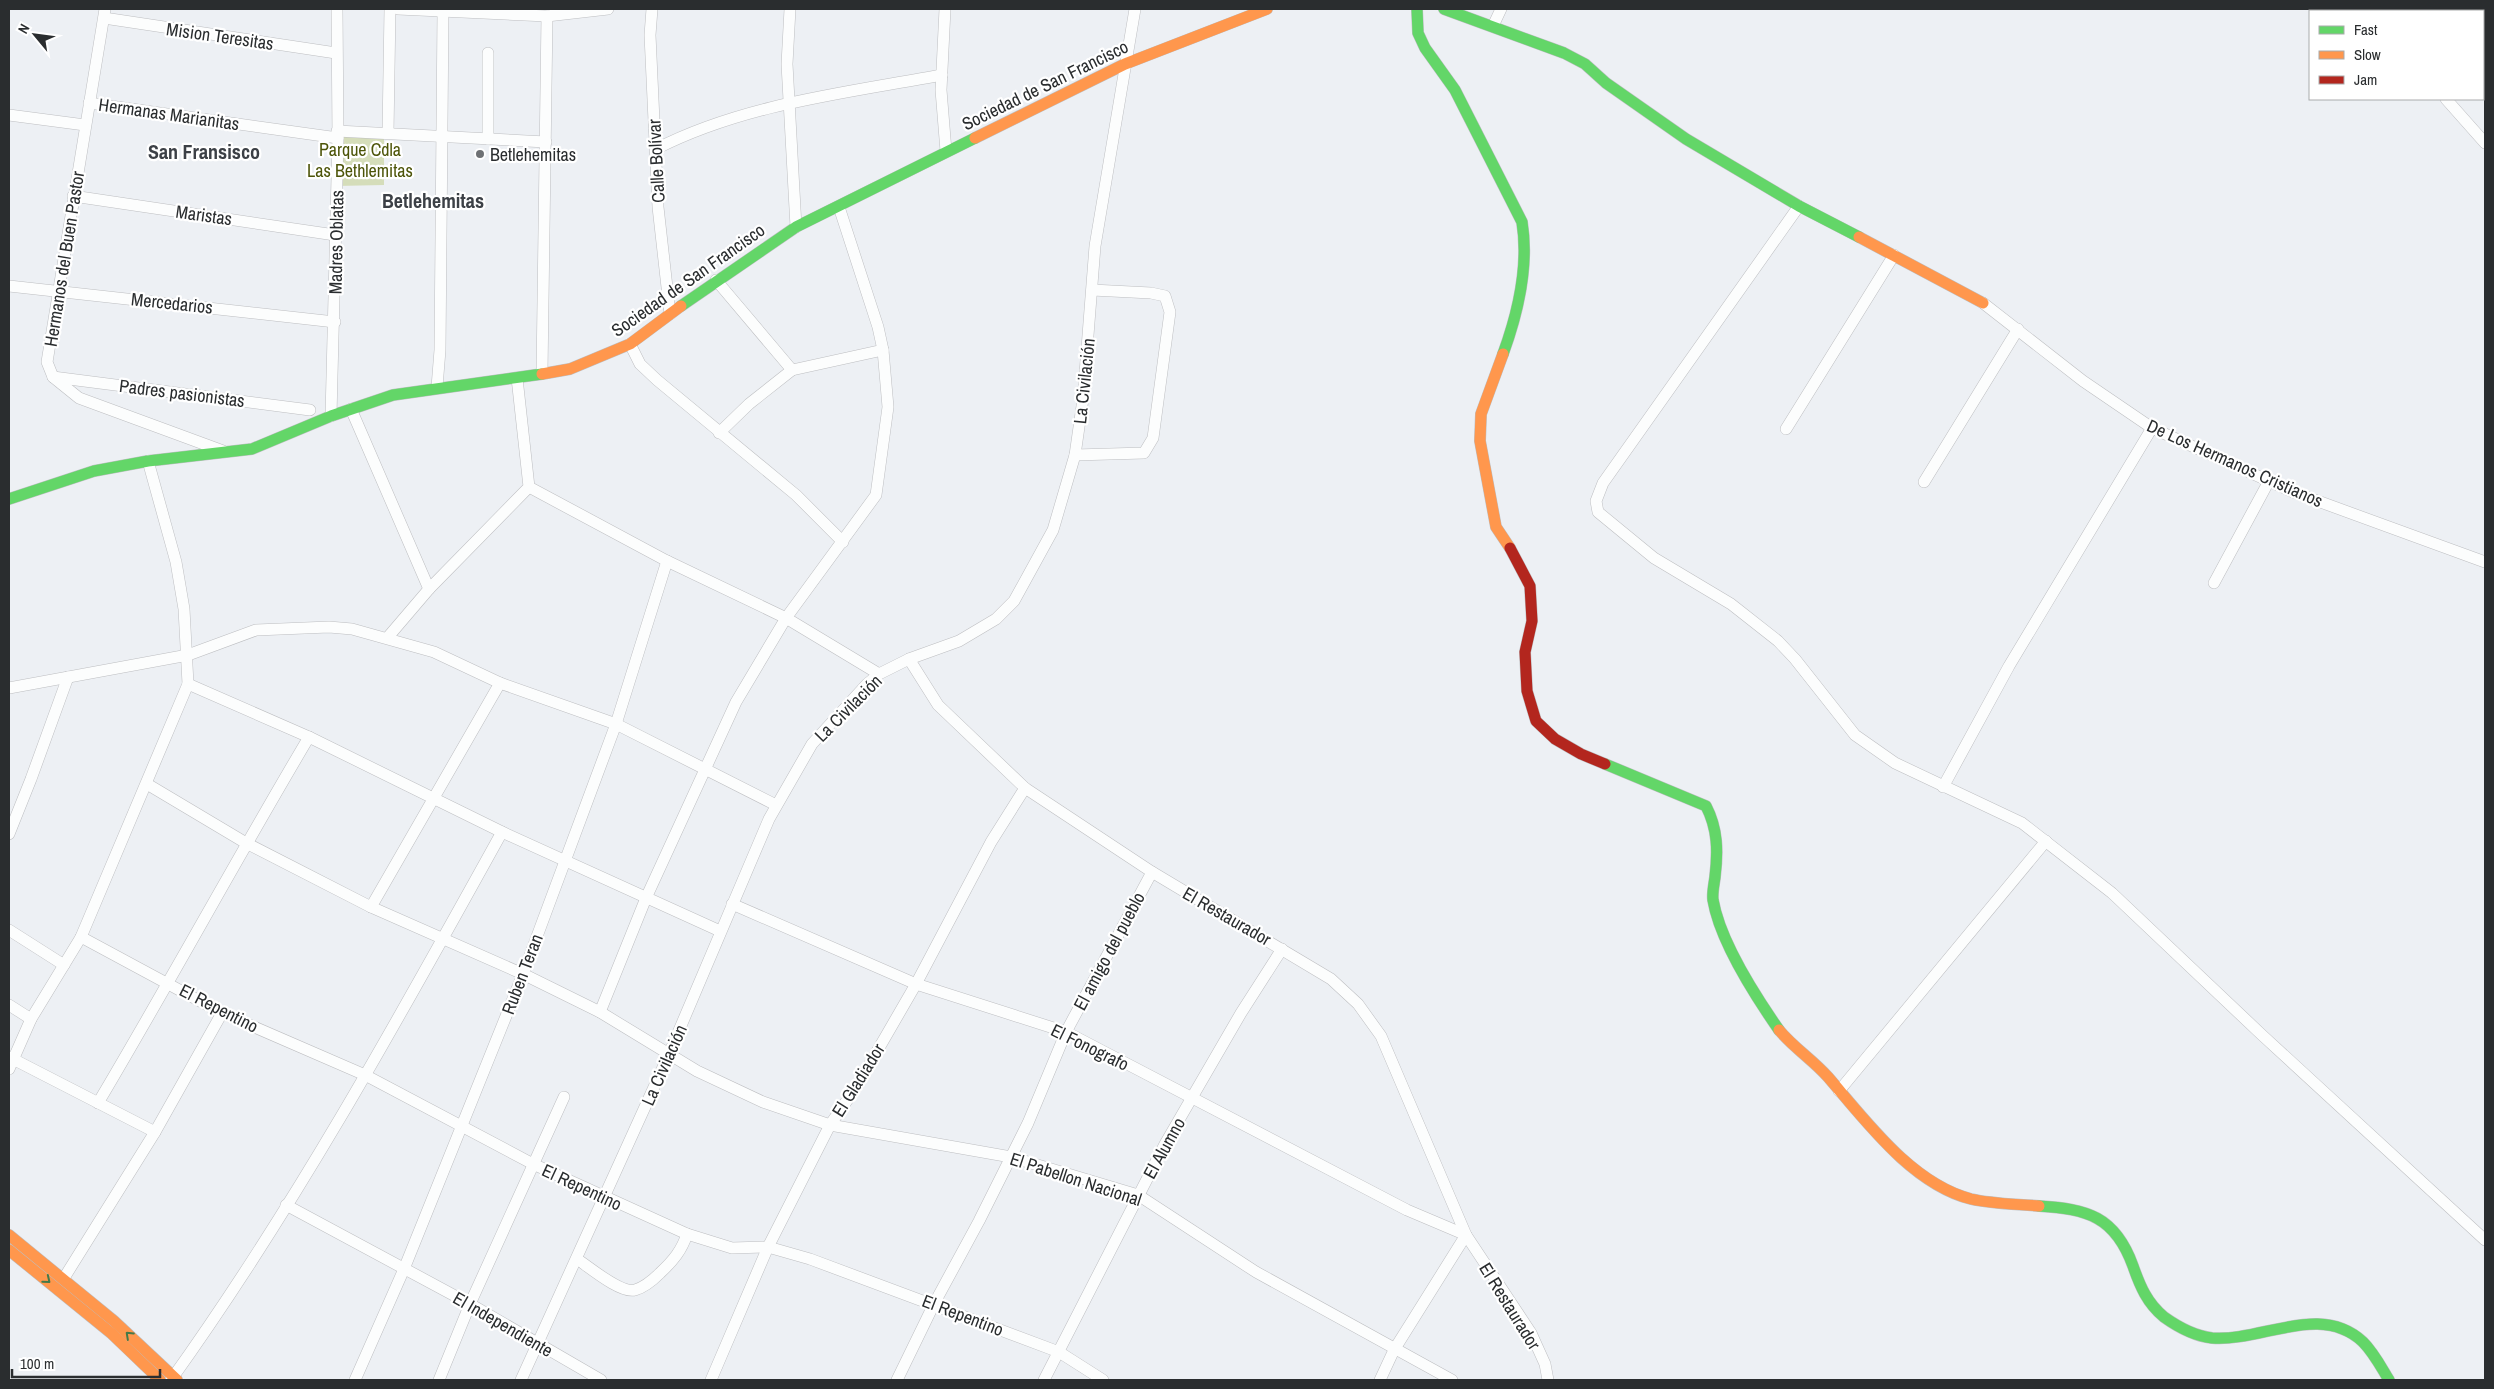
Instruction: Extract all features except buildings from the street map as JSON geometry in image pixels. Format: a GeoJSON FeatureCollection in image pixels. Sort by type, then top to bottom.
{"type":"FeatureCollection","features":[{"type":"Feature","properties":{"kind":"street","name":"Madres Oblatas"},"geometry":{"type":"LineString","coordinates":[[331,416],[335,322],[338,135],[337,9]]}},
{"type":"Feature","properties":{"kind":"street"},"geometry":{"type":"LineString","coordinates":[[388,133],[390,9]]}},
{"type":"Feature","properties":{"kind":"street"},"geometry":{"type":"LineString","coordinates":[[398,9],[517,12],[547,16],[608,9]]}},
{"type":"Feature","properties":{"kind":"street","name":"Calle Bolívar"},"geometry":{"type":"LineString","coordinates":[[652,9],[650,45],[658,207],[670,314]]}},
{"type":"Feature","properties":{"kind":"street"},"geometry":{"type":"LineString","coordinates":[[790,9],[787,64],[791,104],[796,227]]}},
{"type":"Feature","properties":{"kind":"street"},"geometry":{"type":"LineString","coordinates":[[945,9],[941,90],[946,151]]}},
{"type":"Feature","properties":{"kind":"street","name":"La Civilación"},"geometry":{"type":"LineString","coordinates":[[521,1380],[669,1054],[720,931],[776,805],[812,744],[867,684],[879,674],[909,659],[959,641],[996,619],[1014,601],[1053,530],[1075,455],[1084,399],[1095,246],[1135,9]]}},
{"type":"Feature","properties":{"kind":"street","name":"Sociedad de San Francisco"},"geometry":{"type":"LineString","coordinates":[[9,499],[94,472],[148,461],[252,449],[331,416],[393,395],[437,387],[517,378],[570,369],[596,360],[630,344],[716,280],[796,227],[839,207],[946,151],[1125,64],[1267,9]]}},
{"type":"Feature","properties":{"kind":"street"},"geometry":{"type":"LineString","coordinates":[[1416,9],[1418,33],[1425,48],[1455,90],[1475,126],[1522,222],[1525,241],[1522,278],[1509,337],[1481,414],[1480,441],[1496,527],[1515,555],[1530,586],[1532,621],[1526,652],[1527,691],[1536,721],[1554,739],[1581,754],[1706,806],[1714,818],[1716,836],[1717,856],[1713,899],[1728,942],[1754,990],[1787,1041],[1825,1074],[1878,1136],[1909,1163],[1950,1190],[1963,1196],[2065,1209],[2097,1217],[2118,1233],[2127,1248],[2139,1284],[2146,1298],[2161,1313],[2186,1331],[2214,1338],[2233,1337],[2288,1326],[2318,1323],[2338,1326],[2364,1341],[2382,1366],[2389,1380]]}},
{"type":"Feature","properties":{"kind":"street"},"geometry":{"type":"LineString","coordinates":[[1444,9],[1466,13],[1493,26],[1539,42],[1585,64],[1606,83],[1686,139],[1800,206],[1894,255],[1786,429]]}},
{"type":"Feature","properties":{"kind":"street"},"geometry":{"type":"LineString","coordinates":[[1493,26],[1501,9]]}},
{"type":"Feature","properties":{"kind":"street"},"geometry":{"type":"LineString","coordinates":[[437,387],[440,350],[443,136],[449,11]]}},
{"type":"Feature","properties":{"kind":"street","name":"Mision Teresitas"},"geometry":{"type":"LineString","coordinates":[[104,14],[336,53]]}},
{"type":"Feature","properties":{"kind":"street","name":"Hermanos del Buen Pastor"},"geometry":{"type":"LineString","coordinates":[[53,377],[47,362],[104,14]]}},
{"type":"Feature","properties":{"kind":"street"},"geometry":{"type":"LineString","coordinates":[[542,373],[547,16]]}},
{"type":"Feature","properties":{"kind":"street"},"geometry":{"type":"LineString","coordinates":[[488,53],[488,138]]}},
{"type":"Feature","properties":{"kind":"street"},"geometry":{"type":"LineString","coordinates":[[656,149],[675,139],[743,114],[942,75]]}},
{"type":"Feature","properties":{"kind":"street"},"geometry":{"type":"LineString","coordinates":[[2447,100],[2485,143]]}},
{"type":"Feature","properties":{"kind":"street","name":"Hermanas Marianitas"},"geometry":{"type":"LineString","coordinates":[[89,103],[338,135],[388,133],[546,142]]}},
{"type":"Feature","properties":{"kind":"street"},"geometry":{"type":"LineString","coordinates":[[9,115],[85,125]]}},
{"type":"Feature","properties":{"kind":"street","name":"Maristas"},"geometry":{"type":"LineString","coordinates":[[74,196],[335,235]]}},
{"type":"Feature","properties":{"kind":"street"},"geometry":{"type":"LineString","coordinates":[[1800,206],[1603,483],[1596,501],[1598,512],[1654,558],[1731,604],[1778,641],[1795,659],[1855,735],[1895,763],[2022,823],[2112,893],[2262,1035],[2485,1240]]}},
{"type":"Feature","properties":{"kind":"street"},"geometry":{"type":"LineString","coordinates":[[600,1012],[646,898],[736,702],[786,618],[876,495],[888,407],[883,350],[878,328],[839,207]]}},
{"type":"Feature","properties":{"kind":"street","name":"De Los Hermanos Cristianos"},"geometry":{"type":"LineString","coordinates":[[1894,255],[1983,303],[2083,381],[2152,428],[2269,481],[2485,562]]}},
{"type":"Feature","properties":{"kind":"street"},"geometry":{"type":"LineString","coordinates":[[716,280],[792,370]]}},
{"type":"Feature","properties":{"kind":"street","name":"Mercedarios"},"geometry":{"type":"LineString","coordinates":[[9,286],[60,290],[335,322]]}},
{"type":"Feature","properties":{"kind":"street"},"geometry":{"type":"LineString","coordinates":[[1075,455],[1144,453],[1153,438],[1170,312],[1165,296],[1151,293],[1092,290]]}},
{"type":"Feature","properties":{"kind":"street"},"geometry":{"type":"LineString","coordinates":[[1924,482],[2018,330]]}},
{"type":"Feature","properties":{"kind":"street"},"geometry":{"type":"LineString","coordinates":[[630,344],[640,364],[719,433],[796,495],[843,542]]}},
{"type":"Feature","properties":{"kind":"street"},"geometry":{"type":"LineString","coordinates":[[719,433],[749,404],[792,370],[883,350]]}},
{"type":"Feature","properties":{"kind":"street"},"geometry":{"type":"LineString","coordinates":[[53,377],[79,398],[230,453]]}},
{"type":"Feature","properties":{"kind":"street","name":"Padres pasionistas"},"geometry":{"type":"LineString","coordinates":[[53,377],[310,410]]}},
{"type":"Feature","properties":{"kind":"street"},"geometry":{"type":"LineString","coordinates":[[517,378],[529,487]]}},
{"type":"Feature","properties":{"kind":"street"},"geometry":{"type":"LineString","coordinates":[[352,409],[429,589]]}},
{"type":"Feature","properties":{"kind":"street"},"geometry":{"type":"LineString","coordinates":[[1943,787],[2009,666],[2152,428]]}},
{"type":"Feature","properties":{"kind":"street"},"geometry":{"type":"LineString","coordinates":[[148,461],[176,562],[184,609],[188,655],[188,684],[81,937],[31,1019],[10,1062],[155,1132]]}},
{"type":"Feature","properties":{"kind":"street"},"geometry":{"type":"LineString","coordinates":[[2214,583],[2269,481]]}},
{"type":"Feature","properties":{"kind":"street"},"geometry":{"type":"LineString","coordinates":[[529,487],[667,561],[786,618],[879,674]]}},
{"type":"Feature","properties":{"kind":"street"},"geometry":{"type":"LineString","coordinates":[[388,637],[429,589],[529,487]]}},
{"type":"Feature","properties":{"kind":"street","name":"Ruben Teran"},"geometry":{"type":"LineString","coordinates":[[355,1380],[404,1269],[523,974],[616,724],[667,561]]}},
{"type":"Feature","properties":{"kind":"street"},"geometry":{"type":"LineString","coordinates":[[9,688],[188,655],[256,630],[329,627],[352,629],[388,637],[459,662],[500,683],[616,724],[776,805]]}},
{"type":"Feature","properties":{"kind":"street","name":"El Restaurador"},"geometry":{"type":"LineString","coordinates":[[909,659],[938,705],[1024,788],[1152,872],[1332,979],[1358,1004],[1381,1036],[1466,1235],[1531,1333],[1545,1364],[1548,1380]]}},
{"type":"Feature","properties":{"kind":"street"},"geometry":{"type":"LineString","coordinates":[[9,834],[32,779],[68,677]]}},
{"type":"Feature","properties":{"kind":"street"},"geometry":{"type":"LineString","coordinates":[[371,907],[432,798],[500,683]]}},
{"type":"Feature","properties":{"kind":"street"},"geometry":{"type":"LineString","coordinates":[[188,684],[309,737],[502,832],[720,931]]}},
{"type":"Feature","properties":{"kind":"street"},"geometry":{"type":"LineString","coordinates":[[98,1103],[170,983],[246,843],[309,737]]}},
{"type":"Feature","properties":{"kind":"street","name":"El Pabellon Nacional"},"geometry":{"type":"LineString","coordinates":[[147,784],[246,843],[371,907],[523,974],[600,1012],[697,1071],[764,1102],[830,1125],[1011,1157],[1138,1195],[1256,1272],[1394,1350],[1452,1380]]}},
{"type":"Feature","properties":{"kind":"street","name":"El Gladiador"},"geometry":{"type":"LineString","coordinates":[[711,1380],[768,1247],[830,1125],[857,1086],[916,984],[991,842],[1024,788]]}},
{"type":"Feature","properties":{"kind":"street"},"geometry":{"type":"LineString","coordinates":[[14,1253],[64,1278],[174,1379],[286,1206],[365,1075],[502,832]]}},
{"type":"Feature","properties":{"kind":"street"},"geometry":{"type":"LineString","coordinates":[[1840,1091],[2046,841]]}},
{"type":"Feature","properties":{"kind":"street","name":"El amigo del pueblo"},"geometry":{"type":"LineString","coordinates":[[934,1304],[979,1221],[1028,1123],[1066,1032],[1152,872]]}},
{"type":"Feature","properties":{"kind":"street","name":"El Fonografo"},"geometry":{"type":"LineString","coordinates":[[732,904],[916,984],[1066,1032],[1407,1210],[1466,1235]]}},
{"type":"Feature","properties":{"kind":"street"},"geometry":{"type":"LineString","coordinates":[[9,930],[64,965]]}},
{"type":"Feature","properties":{"kind":"street","name":"El Repentino"},"geometry":{"type":"LineString","coordinates":[[81,937],[170,983],[222,1013],[365,1075],[533,1164],[687,1234],[732,1248],[768,1247],[810,1259],[1059,1352],[1103,1380]]}},
{"type":"Feature","properties":{"kind":"street","name":"El Alumno"},"geometry":{"type":"LineString","coordinates":[[1044,1380],[1138,1195],[1241,1012],[1282,949]]}},
{"type":"Feature","properties":{"kind":"street"},"geometry":{"type":"LineString","coordinates":[[9,1005],[31,1019]]}},
{"type":"Feature","properties":{"kind":"street"},"geometry":{"type":"LineString","coordinates":[[64,1278],[155,1132],[222,1013]]}},
{"type":"Feature","properties":{"kind":"street"},"geometry":{"type":"LineString","coordinates":[[439,1380],[470,1304],[564,1097]]}},
{"type":"Feature","properties":{"kind":"street","name":"El Independiente"},"geometry":{"type":"LineString","coordinates":[[286,1206],[470,1304],[601,1380]]}},
{"type":"Feature","properties":{"kind":"street"},"geometry":{"type":"LineString","coordinates":[[9,1234],[14,1253],[111,1333],[160,1380]]}},
{"type":"Feature","properties":{"kind":"street"},"geometry":{"type":"LineString","coordinates":[[577,1259],[620,1288],[633,1291],[647,1285],[672,1261],[683,1246],[687,1234]]}},
{"type":"Feature","properties":{"kind":"street"},"geometry":{"type":"LineString","coordinates":[[1380,1380],[1394,1350],[1466,1235]]}},
{"type":"Feature","properties":{"kind":"street"},"geometry":{"type":"LineString","coordinates":[[897,1380],[934,1304]]}},
{"type":"Feature","properties":{"kind":"green space","name":"Parque Cdla Las Bethlemitas"},"geometry":{"type":"Polygon","coordinates":[[[337,131],[384,133],[384,185],[336,186],[337,131]]]}},
{"type":"Feature","properties":{"kind":"traffic: fast"},"geometry":{"type":"LineString","coordinates":[[1417,9],[1418,33],[1425,48],[1455,90],[1522,222],[1524,255],[1521,289],[1503,354]]}},
{"type":"Feature","properties":{"kind":"traffic: fast"},"geometry":{"type":"LineString","coordinates":[[1444,9],[1564,53],[1585,64],[1606,83],[1686,139],[1799,206],[1859,237]]}},
{"type":"Feature","properties":{"kind":"traffic: fast"},"geometry":{"type":"LineString","coordinates":[[681,306],[796,227],[975,138]]}},
{"type":"Feature","properties":{"kind":"traffic: fast"},"geometry":{"type":"LineString","coordinates":[[9,499],[94,471],[148,461],[252,449],[331,416],[393,395],[542,374]]}},
{"type":"Feature","properties":{"kind":"traffic: fast"},"geometry":{"type":"LineString","coordinates":[[1605,764],[1706,806],[1713,823],[1716,841],[1717,859],[1713,897],[1717,916],[1740,968],[1779,1030]]}},
{"type":"Feature","properties":{"kind":"traffic: fast"},"geometry":{"type":"LineString","coordinates":[[2039,1206],[2056,1207],[2085,1213],[2097,1218],[2108,1226],[2126,1249],[2141,1287],[2149,1300],[2158,1312],[2181,1328],[2212,1338],[2231,1338],[2290,1326],[2328,1325],[2346,1331],[2363,1342],[2374,1355],[2389,1380]]}},
{"type":"Feature","properties":{"kind":"traffic: slow"},"geometry":{"type":"LineString","coordinates":[[975,138],[1125,64],[1267,9]]}},
{"type":"Feature","properties":{"kind":"traffic: slow"},"geometry":{"type":"LineString","coordinates":[[1859,237],[1983,303]]}},
{"type":"Feature","properties":{"kind":"traffic: slow"},"geometry":{"type":"LineString","coordinates":[[542,374],[570,369],[630,344],[681,306]]}},
{"type":"Feature","properties":{"kind":"traffic: slow"},"geometry":{"type":"LineString","coordinates":[[1503,354],[1481,414],[1480,441],[1496,527],[1510,548]]}},
{"type":"Feature","properties":{"kind":"traffic: slow"},"geometry":{"type":"LineString","coordinates":[[1779,1030],[1822,1071],[1874,1131],[1929,1180],[1949,1191],[1971,1199],[2039,1206]]}},
{"type":"Feature","properties":{"kind":"traffic: slow"},"geometry":{"type":"LineString","coordinates":[[9,1235],[114,1321],[177,1380]]}},
{"type":"Feature","properties":{"kind":"traffic: slow"},"geometry":{"type":"LineString","coordinates":[[9,1250],[111,1333],[160,1380]]}},
{"type":"Feature","properties":{"kind":"traffic: jam"},"geometry":{"type":"LineString","coordinates":[[1510,548],[1530,586],[1532,621],[1525,652],[1527,691],[1536,721],[1555,739],[1581,754],[1605,764]]}},
{"type":"Feature","properties":{"kind":"place","name":"Betlehemitas"},"geometry":{"type":"Point","coordinates":[480,154]}},
{"type":"Feature","properties":{"kind":"district","name":"San Fransisco"},"geometry":{"type":"Point","coordinates":[204,151]}},
{"type":"Feature","properties":{"kind":"district","name":"Betlehemitas"},"geometry":{"type":"Point","coordinates":[433,200]}}]}
